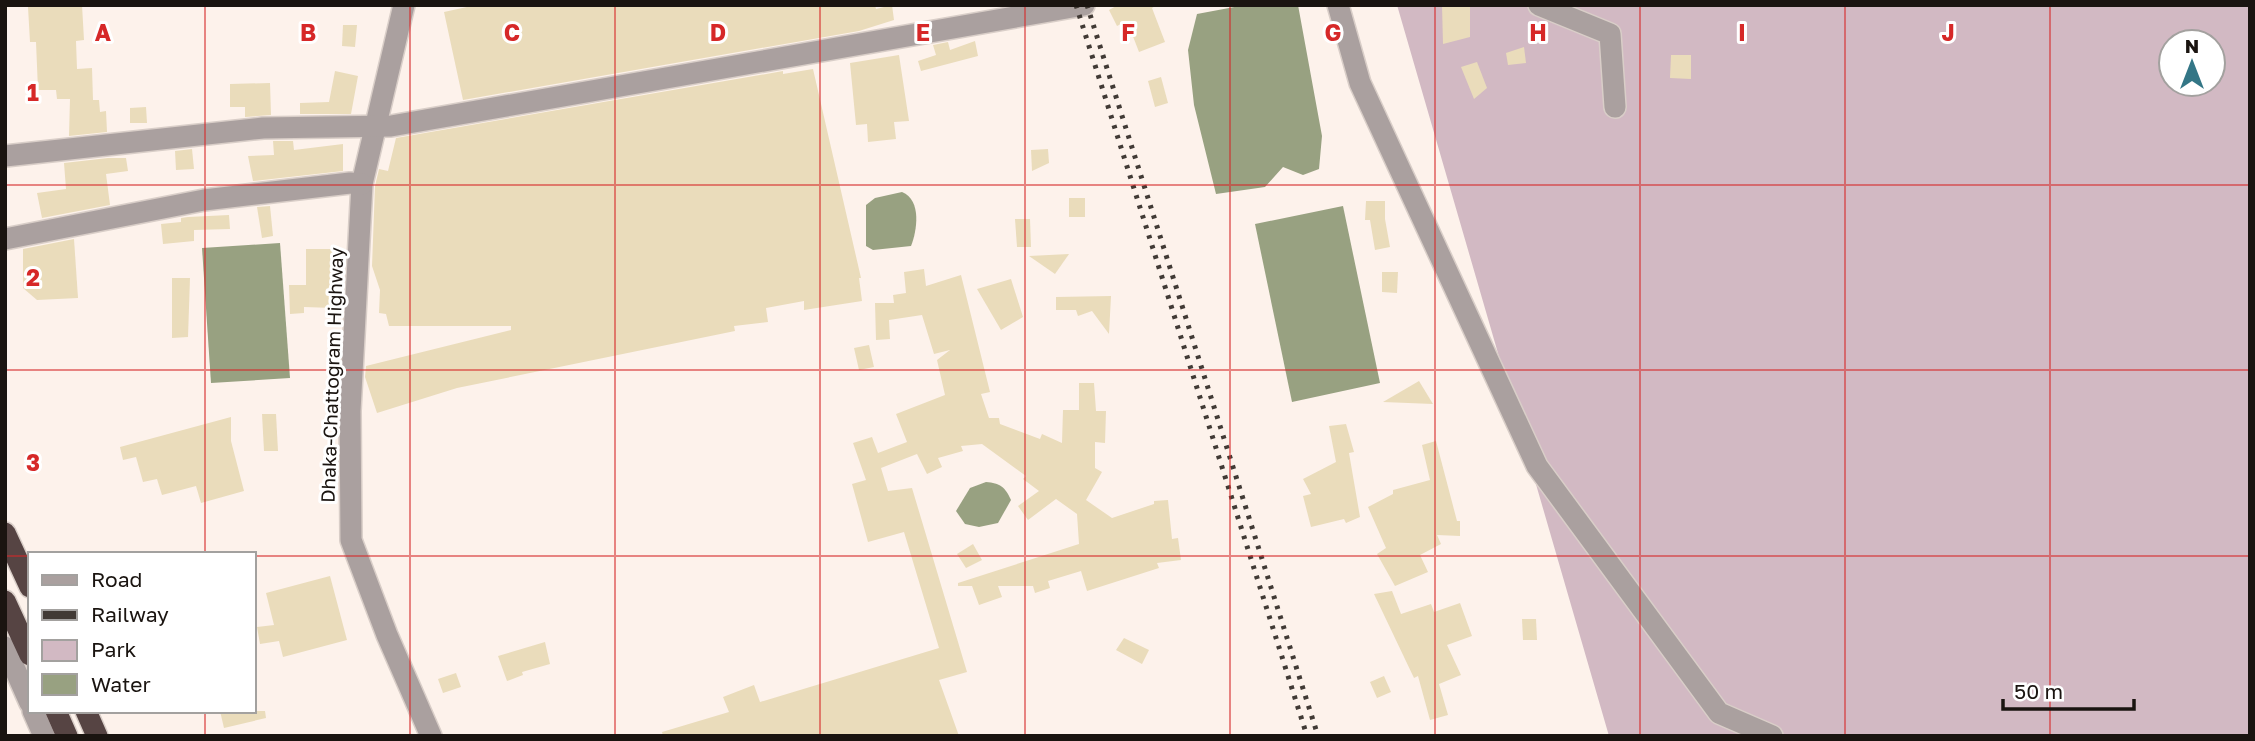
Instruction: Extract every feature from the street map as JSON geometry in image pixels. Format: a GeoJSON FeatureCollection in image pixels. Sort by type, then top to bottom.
{"type":"FeatureCollection","features":[{"type":"Feature","properties":{"kind":"highway"},"geometry":{"type":"LineString","coordinates":[[5,533],[28,583]]}},
{"type":"Feature","properties":{"kind":"highway"},"geometry":{"type":"LineString","coordinates":[[5,601],[28,650]]}},
{"type":"Feature","properties":{"kind":"highway"},"geometry":{"type":"LineString","coordinates":[[56,713],[67,736]]}},
{"type":"Feature","properties":{"kind":"highway"},"geometry":{"type":"LineString","coordinates":[[87,713],[97,736]]}},
{"type":"Feature","properties":{"kind":"street","name":"Dhaka-Chattogram Highway"},"geometry":{"type":"LineString","coordinates":[[404,5],[362,184],[350,411],[351,540],[387,635],[431,736]]}},
{"type":"Feature","properties":{"kind":"street"},"geometry":{"type":"LineString","coordinates":[[5,156],[263,128],[376,127],[1063,11],[1084,5]]}},
{"type":"Feature","properties":{"kind":"street"},"geometry":{"type":"LineString","coordinates":[[1338,5],[1360,83],[1537,466],[1719,713],[1772,736]]}},
{"type":"Feature","properties":{"kind":"street"},"geometry":{"type":"LineString","coordinates":[[1539,5],[1610,34],[1615,107]]}},
{"type":"Feature","properties":{"kind":"street"},"geometry":{"type":"LineString","coordinates":[[5,239],[204,200],[350,183],[362,184]]}},
{"type":"Feature","properties":{"kind":"street"},"geometry":{"type":"LineString","coordinates":[[5,648],[28,700]]}},
{"type":"Feature","properties":{"kind":"street"},"geometry":{"type":"LineString","coordinates":[[34,713],[44,736]]}},
{"type":"Feature","properties":{"kind":"green space"},"geometry":{"type":"Polygon","coordinates":[[[1397,5],[2250,5],[2250,736],[1609,736],[1397,5]]]}},
{"type":"Feature","properties":{"kind":"water"},"geometry":{"type":"Polygon","coordinates":[[[1245,5],[1298,5],[1322,136],[1319,169],[1303,175],[1283,167],[1265,187],[1216,194],[1194,105],[1188,50],[1197,14],[1245,5]]]}},
{"type":"Feature","properties":{"kind":"water"},"geometry":{"type":"Polygon","coordinates":[[[902,192],[913,202],[915,209],[916,224],[911,246],[873,250],[866,246],[866,205],[875,198],[902,192]]]}},
{"type":"Feature","properties":{"kind":"water"},"geometry":{"type":"Polygon","coordinates":[[[1343,206],[1380,383],[1292,402],[1255,224],[1343,206]]]}},
{"type":"Feature","properties":{"kind":"water"},"geometry":{"type":"Polygon","coordinates":[[[280,243],[290,378],[211,383],[202,248],[280,243]]]}},
{"type":"Feature","properties":{"kind":"water"},"geometry":{"type":"Polygon","coordinates":[[[986,482],[1002,486],[1011,500],[998,523],[979,527],[965,524],[956,511],[970,488],[986,482]]]}},
{"type":"Feature","properties":{"kind":"building"},"geometry":{"type":"Polygon","coordinates":[[[82,5],[84,40],[76,41],[77,69],[92,68],[93,100],[99,100],[100,112],[106,111],[107,132],[69,136],[70,99],[57,99],[56,90],[38,90],[36,42],[30,42],[28,7],[82,5]]]}},
{"type":"Feature","properties":{"kind":"building"},"geometry":{"type":"Polygon","coordinates":[[[476,5],[875,5],[876,9],[892,5],[894,20],[859,31],[463,100],[444,12],[476,5]]]}},
{"type":"Feature","properties":{"kind":"building"},"geometry":{"type":"Polygon","coordinates":[[[1118,5],[1157,5],[1152,8],[1165,42],[1139,52],[1127,21],[1117,26],[1109,10],[1118,5]]]}},
{"type":"Feature","properties":{"kind":"building"},"geometry":{"type":"Polygon","coordinates":[[[1442,5],[1470,5],[1470,37],[1443,44],[1442,5]]]}},
{"type":"Feature","properties":{"kind":"building"},"geometry":{"type":"Polygon","coordinates":[[[343,25],[357,25],[355,47],[342,46],[343,25]]]}},
{"type":"Feature","properties":{"kind":"building"},"geometry":{"type":"Polygon","coordinates":[[[975,41],[978,56],[921,71],[918,61],[936,55],[933,45],[948,42],[950,50],[975,41]]]}},
{"type":"Feature","properties":{"kind":"building"},"geometry":{"type":"Polygon","coordinates":[[[1524,47],[1526,63],[1508,65],[1506,53],[1524,47]]]}},
{"type":"Feature","properties":{"kind":"building"},"geometry":{"type":"Polygon","coordinates":[[[899,55],[909,121],[894,122],[896,139],[868,142],[867,124],[856,125],[850,63],[899,55]]]}},
{"type":"Feature","properties":{"kind":"building"},"geometry":{"type":"Polygon","coordinates":[[[1671,55],[1691,55],[1691,79],[1670,78],[1671,55]]]}},
{"type":"Feature","properties":{"kind":"building"},"geometry":{"type":"Polygon","coordinates":[[[1477,62],[1487,88],[1474,99],[1461,67],[1477,62]]]}},
{"type":"Feature","properties":{"kind":"building"},"geometry":{"type":"Polygon","coordinates":[[[813,69],[861,278],[862,301],[804,310],[804,301],[766,308],[768,322],[734,326],[735,331],[457,388],[377,413],[365,377],[366,366],[511,330],[511,326],[389,326],[386,314],[379,313],[380,290],[372,266],[375,186],[379,169],[388,171],[396,138],[783,71],[783,74],[813,69]]]}},
{"type":"Feature","properties":{"kind":"building"},"geometry":{"type":"Polygon","coordinates":[[[335,71],[358,76],[351,114],[300,114],[300,103],[329,102],[335,71]]]}},
{"type":"Feature","properties":{"kind":"building"},"geometry":{"type":"Polygon","coordinates":[[[1161,77],[1168,103],[1155,107],[1148,81],[1161,77]]]}},
{"type":"Feature","properties":{"kind":"building"},"geometry":{"type":"Polygon","coordinates":[[[270,83],[271,115],[245,117],[245,107],[230,107],[230,84],[270,83]]]}},
{"type":"Feature","properties":{"kind":"building"},"geometry":{"type":"Polygon","coordinates":[[[146,107],[147,123],[130,123],[130,108],[146,107]]]}},
{"type":"Feature","properties":{"kind":"building"},"geometry":{"type":"Polygon","coordinates":[[[273,141],[293,141],[294,150],[343,144],[343,171],[253,181],[248,156],[274,155],[273,141]]]}},
{"type":"Feature","properties":{"kind":"building"},"geometry":{"type":"Polygon","coordinates":[[[192,149],[194,169],[176,170],[175,151],[192,149]]]}},
{"type":"Feature","properties":{"kind":"building"},"geometry":{"type":"Polygon","coordinates":[[[1048,149],[1049,163],[1032,171],[1031,150],[1048,149]]]}},
{"type":"Feature","properties":{"kind":"building"},"geometry":{"type":"Polygon","coordinates":[[[126,158],[128,171],[106,174],[110,205],[42,218],[37,193],[66,189],[64,163],[126,158]]]}},
{"type":"Feature","properties":{"kind":"building"},"geometry":{"type":"Polygon","coordinates":[[[1069,198],[1085,198],[1085,217],[1069,217],[1069,198]]]}},
{"type":"Feature","properties":{"kind":"building"},"geometry":{"type":"Polygon","coordinates":[[[1366,201],[1385,201],[1390,247],[1375,250],[1370,220],[1365,220],[1366,201]]]}},
{"type":"Feature","properties":{"kind":"building"},"geometry":{"type":"Polygon","coordinates":[[[270,206],[273,236],[262,238],[257,207],[270,206]]]}},
{"type":"Feature","properties":{"kind":"building"},"geometry":{"type":"Polygon","coordinates":[[[229,215],[230,229],[194,230],[194,241],[163,244],[161,224],[181,222],[181,218],[188,217],[229,215]]]}},
{"type":"Feature","properties":{"kind":"building"},"geometry":{"type":"Polygon","coordinates":[[[1015,219],[1030,219],[1031,247],[1017,247],[1015,219]]]}},
{"type":"Feature","properties":{"kind":"building"},"geometry":{"type":"Polygon","coordinates":[[[74,239],[78,298],[37,300],[23,288],[23,249],[74,239]]]}},
{"type":"Feature","properties":{"kind":"building"},"geometry":{"type":"Polygon","coordinates":[[[306,249],[333,249],[333,308],[304,307],[304,313],[290,314],[289,285],[306,285],[306,249]]]}},
{"type":"Feature","properties":{"kind":"building"},"geometry":{"type":"Polygon","coordinates":[[[1069,254],[1055,274],[1029,256],[1069,254]]]}},
{"type":"Feature","properties":{"kind":"building"},"geometry":{"type":"Polygon","coordinates":[[[924,269],[926,286],[961,275],[990,392],[981,394],[989,418],[999,418],[1000,424],[1040,439],[1042,434],[1062,443],[1063,410],[1079,410],[1079,383],[1094,383],[1096,411],[1106,411],[1105,443],[1095,442],[1095,468],[1102,472],[1086,500],[1112,518],[1154,504],[1154,501],[1168,500],[1172,539],[1178,538],[1181,560],[1157,563],[1159,568],[1087,591],[1081,571],[1048,581],[1050,588],[1035,593],[1033,586],[998,586],[1002,597],[979,605],[972,586],[958,586],[958,583],[1079,544],[1077,514],[1056,499],[1028,520],[1018,506],[1039,491],[1023,479],[1026,476],[982,444],[961,446],[963,451],[938,458],[942,467],[927,474],[917,454],[881,468],[888,491],[912,488],[967,672],[939,680],[959,736],[663,736],[662,732],[729,712],[723,697],[754,685],[760,702],[939,648],[904,532],[868,542],[852,484],[866,480],[853,443],[872,437],[878,453],[907,442],[896,414],[945,395],[937,360],[950,350],[934,354],[922,315],[889,320],[890,339],[876,340],[875,303],[894,303],[893,295],[906,293],[904,272],[924,269]]]}},
{"type":"Feature","properties":{"kind":"building"},"geometry":{"type":"Polygon","coordinates":[[[1382,272],[1398,272],[1397,293],[1382,292],[1382,272]]]}},
{"type":"Feature","properties":{"kind":"building"},"geometry":{"type":"Polygon","coordinates":[[[172,278],[190,278],[188,337],[172,338],[172,278]]]}},
{"type":"Feature","properties":{"kind":"building"},"geometry":{"type":"Polygon","coordinates":[[[1011,279],[1023,317],[1001,330],[977,289],[1011,279]]]}},
{"type":"Feature","properties":{"kind":"building"},"geometry":{"type":"Polygon","coordinates":[[[1111,296],[1109,334],[1092,311],[1078,316],[1076,310],[1056,310],[1056,297],[1111,296]]]}},
{"type":"Feature","properties":{"kind":"building"},"geometry":{"type":"Polygon","coordinates":[[[869,345],[874,367],[859,370],[854,348],[869,345]]]}},
{"type":"Feature","properties":{"kind":"building"},"geometry":{"type":"Polygon","coordinates":[[[1419,381],[1433,404],[1383,402],[1419,381]]]}},
{"type":"Feature","properties":{"kind":"building"},"geometry":{"type":"Polygon","coordinates":[[[262,414],[276,414],[278,451],[264,451],[262,414]]]}},
{"type":"Feature","properties":{"kind":"building"},"geometry":{"type":"Polygon","coordinates":[[[231,417],[231,441],[244,491],[201,503],[196,486],[162,495],[157,479],[143,482],[136,457],[123,460],[120,447],[231,417]]]}},
{"type":"Feature","properties":{"kind":"building"},"geometry":{"type":"Polygon","coordinates":[[[1346,424],[1354,452],[1349,453],[1360,517],[1346,523],[1344,519],[1311,527],[1303,496],[1311,494],[1303,479],[1336,462],[1329,426],[1346,424]]]}},
{"type":"Feature","properties":{"kind":"building"},"geometry":{"type":"Polygon","coordinates":[[[1436,441],[1457,521],[1460,521],[1460,536],[1437,535],[1441,544],[1420,555],[1428,572],[1395,586],[1377,554],[1386,548],[1368,507],[1393,494],[1393,490],[1430,480],[1422,445],[1436,441]]]}},
{"type":"Feature","properties":{"kind":"building"},"geometry":{"type":"Polygon","coordinates":[[[973,544],[982,560],[966,568],[957,554],[973,544]]]}},
{"type":"Feature","properties":{"kind":"building"},"geometry":{"type":"Polygon","coordinates":[[[330,576],[347,640],[283,657],[279,641],[260,644],[257,627],[274,625],[266,593],[330,576]]]}},
{"type":"Feature","properties":{"kind":"building"},"geometry":{"type":"Polygon","coordinates":[[[1392,591],[1401,614],[1431,604],[1434,612],[1460,603],[1472,636],[1447,645],[1461,675],[1439,684],[1448,715],[1430,720],[1418,676],[1414,678],[1374,594],[1392,591]]]}},
{"type":"Feature","properties":{"kind":"building"},"geometry":{"type":"Polygon","coordinates":[[[1522,619],[1536,619],[1537,640],[1523,640],[1522,619]]]}},
{"type":"Feature","properties":{"kind":"building"},"geometry":{"type":"Polygon","coordinates":[[[1124,638],[1149,650],[1142,664],[1116,650],[1124,638]]]}},
{"type":"Feature","properties":{"kind":"building"},"geometry":{"type":"Polygon","coordinates":[[[545,642],[550,664],[522,672],[523,675],[507,681],[498,656],[545,642]]]}},
{"type":"Feature","properties":{"kind":"building"},"geometry":{"type":"Polygon","coordinates":[[[456,673],[461,687],[443,693],[438,679],[456,673]]]}},
{"type":"Feature","properties":{"kind":"building"},"geometry":{"type":"Polygon","coordinates":[[[1384,676],[1391,692],[1377,698],[1370,682],[1384,676]]]}},
{"type":"Feature","properties":{"kind":"building"},"geometry":{"type":"Polygon","coordinates":[[[265,711],[266,718],[224,728],[220,713],[265,711]]]}},
{"type":"Feature","properties":{"kind":"railway"},"geometry":{"type":"LineString","coordinates":[[1076,5],[1307,736]]}},
{"type":"Feature","properties":{"kind":"railway"},"geometry":{"type":"LineString","coordinates":[[1087,5],[1318,736]]}}]}
